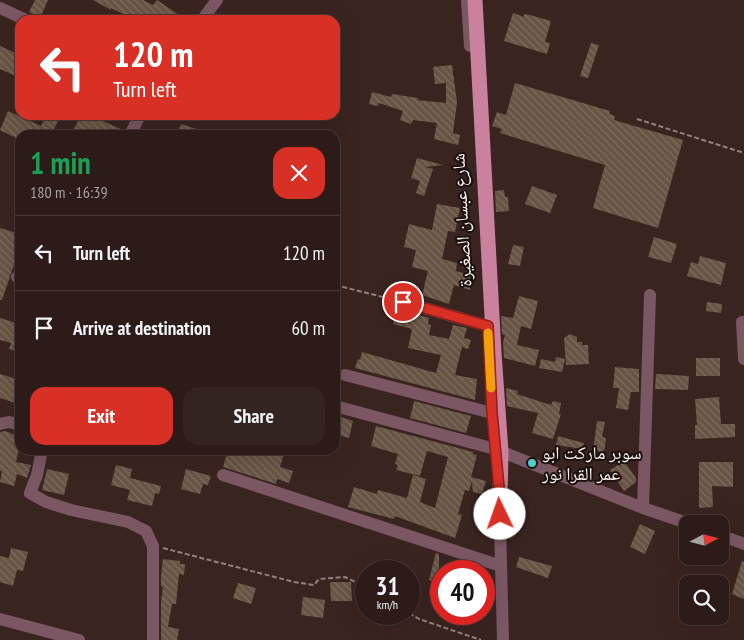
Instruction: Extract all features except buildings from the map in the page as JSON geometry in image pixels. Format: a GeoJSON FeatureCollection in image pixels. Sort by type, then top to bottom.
{"type":"FeatureCollection","features":[{"type":"Feature","properties":{"kind":"main road","name":"شارع عبسان الصغيرة"},"geometry":{"type":"LineString","coordinates":[[475,0],[500,498]]}},
{"type":"Feature","properties":{"kind":"street"},"geometry":{"type":"LineString","coordinates":[[206,15],[217,0]]}},
{"type":"Feature","properties":{"kind":"street","name":"شارع عبسان الصغيرة"},"geometry":{"type":"LineString","coordinates":[[467,0],[492,413],[498,451]]}},
{"type":"Feature","properties":{"kind":"street"},"geometry":{"type":"LineString","coordinates":[[0,8],[15,15]]}},
{"type":"Feature","properties":{"kind":"street"},"geometry":{"type":"LineString","coordinates":[[643,508],[650,295]]}},
{"type":"Feature","properties":{"kind":"street"},"geometry":{"type":"LineString","coordinates":[[403,302],[488,326]]}},
{"type":"Feature","properties":{"kind":"street"},"geometry":{"type":"LineString","coordinates":[[742,322],[744,359]]}},
{"type":"Feature","properties":{"kind":"street"},"geometry":{"type":"LineString","coordinates":[[345,375],[492,413]]}},
{"type":"Feature","properties":{"kind":"street"},"geometry":{"type":"LineString","coordinates":[[340,407],[498,451],[679,520]]}},
{"type":"Feature","properties":{"kind":"street"},"geometry":{"type":"LineString","coordinates":[[0,424],[9,422],[15,424]]}},
{"type":"Feature","properties":{"kind":"street"},"geometry":{"type":"LineString","coordinates":[[41,455],[37,475],[30,493],[46,502],[71,510],[128,522],[146,531],[153,546],[153,640]]}},
{"type":"Feature","properties":{"kind":"street"},"geometry":{"type":"LineString","coordinates":[[224,475],[501,566]]}},
{"type":"Feature","properties":{"kind":"street","name":"شارع عبسان الصغيرة"},"geometry":{"type":"LineString","coordinates":[[500,498],[503,640]]}},
{"type":"Feature","properties":{"kind":"street"},"geometry":{"type":"LineString","coordinates":[[729,538],[744,544]]}},
{"type":"Feature","properties":{"kind":"street"},"geometry":{"type":"LineString","coordinates":[[0,619],[80,640]]}},
{"type":"Feature","properties":{"kind":"path"},"geometry":{"type":"LineString","coordinates":[[637,119],[744,153]]}},
{"type":"Feature","properties":{"kind":"path"},"geometry":{"type":"LineString","coordinates":[[340,286],[403,302]]}},
{"type":"Feature","properties":{"kind":"path"},"geometry":{"type":"LineString","coordinates":[[153,546],[294,582],[314,585],[319,579],[345,577],[355,582]]}},
{"type":"Feature","properties":{"kind":"path"},"geometry":{"type":"LineString","coordinates":[[420,619],[481,640]]}},
{"type":"Feature","properties":{"kind":"slow traffic"},"geometry":{"type":"LineString","coordinates":[[488,333],[491,388]]}},
{"type":"Feature","properties":{"kind":"place","name":"سوبر ماركت ابو عمر القرا نور"},"geometry":{"type":"Point","coordinates":[532,463]}},
{"type":"Feature","properties":{"kind":"route"},"geometry":{"type":"LineString","coordinates":[[403,302],[488,326],[492,413],[500,514]]}}]}
